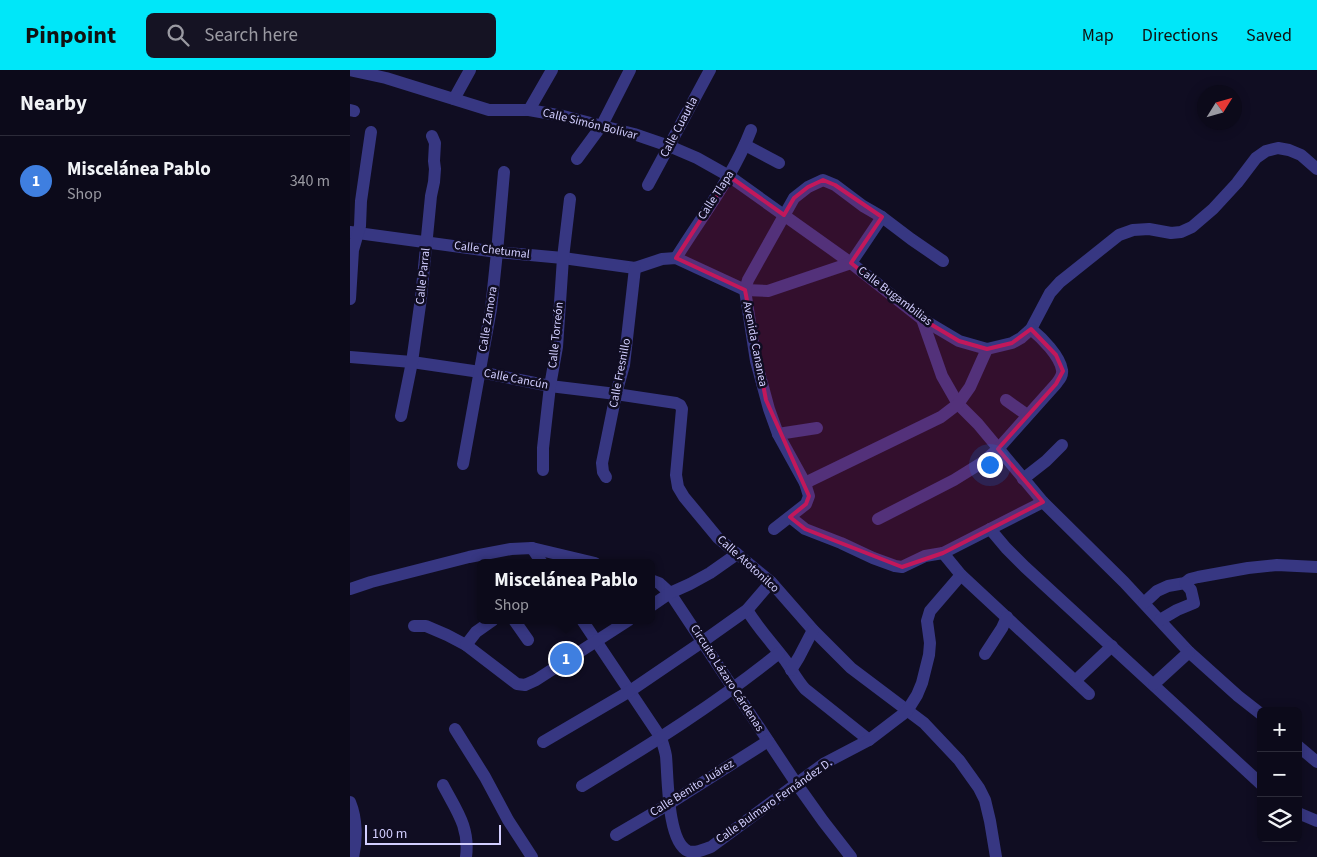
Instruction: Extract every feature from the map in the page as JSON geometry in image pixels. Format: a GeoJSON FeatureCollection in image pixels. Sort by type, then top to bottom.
{"type":"FeatureCollection","features":[{"type":"Feature","properties":{"kind":"street","name":"Calle Simón Bolívar"},"geometry":{"type":"LineString","coordinates":[[350,70],[388,74],[489,110],[529,110],[563,116],[602,125],[669,146],[697,158],[729,176],[784,215]]}},
{"type":"Feature","properties":{"kind":"street"},"geometry":{"type":"LineString","coordinates":[[454,99],[470,70]]}},
{"type":"Feature","properties":{"kind":"street"},"geometry":{"type":"LineString","coordinates":[[529,110],[552,70]]}},
{"type":"Feature","properties":{"kind":"street"},"geometry":{"type":"LineString","coordinates":[[577,159],[602,125],[630,70]]}},
{"type":"Feature","properties":{"kind":"street","name":"Calle Cuautla"},"geometry":{"type":"LineString","coordinates":[[648,185],[710,70]]}},
{"type":"Feature","properties":{"kind":"street","name":"Calle Tlapa"},"geometry":{"type":"LineString","coordinates":[[676,258],[729,176],[751,130]]}},
{"type":"Feature","properties":{"kind":"street"},"geometry":{"type":"LineString","coordinates":[[350,299],[354,232],[371,132]]}},
{"type":"Feature","properties":{"kind":"street","name":"Calle Parral"},"geometry":{"type":"LineString","coordinates":[[401,416],[412,362],[421,298],[431,196],[436,169],[432,136]]}},
{"type":"Feature","properties":{"kind":"street"},"geometry":{"type":"LineString","coordinates":[[745,145],[779,164]]}},
{"type":"Feature","properties":{"kind":"street","name":"Calle Bugambilias"},"geometry":{"type":"LineString","coordinates":[[784,215],[851,263],[922,319],[959,341],[987,348],[1012,343],[1021,338],[1031,329],[1050,293],[1060,282],[1119,235],[1133,230],[1149,229],[1172,233],[1181,232],[1192,227],[1213,209],[1237,183],[1256,158],[1266,151],[1278,148],[1289,150],[1301,155],[1317,169]]}},
{"type":"Feature","properties":{"kind":"street","name":"Calle Zamora"},"geometry":{"type":"LineString","coordinates":[[463,464],[491,309],[498,252],[504,172]]}},
{"type":"Feature","properties":{"kind":"street","name":"Avenida Cananea"},"geometry":{"type":"LineString","coordinates":[[790,517],[806,504],[809,496],[805,483],[778,434],[769,409],[760,376],[749,317],[745,290],[748,280],[794,198],[808,187],[823,180],[836,185],[863,206],[882,217]]}},
{"type":"Feature","properties":{"kind":"street","name":"Calle Torreón"},"geometry":{"type":"LineString","coordinates":[[543,470],[543,448],[550,386],[557,347],[570,199]]}},
{"type":"Feature","properties":{"kind":"street"},"geometry":{"type":"LineString","coordinates":[[635,268],[662,259],[676,258],[745,290],[768,291],[851,263],[882,217],[943,261]]}},
{"type":"Feature","properties":{"kind":"street","name":"Calle Chetumal"},"geometry":{"type":"LineString","coordinates":[[354,232],[498,252],[564,258],[635,268]]}},
{"type":"Feature","properties":{"kind":"street","name":"Calle Fresnillo"},"geometry":{"type":"LineString","coordinates":[[606,477],[602,464],[616,394],[624,365],[635,268]]}},
{"type":"Feature","properties":{"kind":"street"},"geometry":{"type":"LineString","coordinates":[[922,319],[942,376],[958,404],[978,424],[1043,502],[1124,582],[1189,652],[1257,711]]}},
{"type":"Feature","properties":{"kind":"street"},"geometry":{"type":"LineString","coordinates":[[878,519],[954,480],[983,462],[998,449],[1062,377],[1062,371],[1056,356],[1042,338],[1031,329]]}},
{"type":"Feature","properties":{"kind":"street"},"geometry":{"type":"LineString","coordinates":[[805,483],[941,417],[958,404],[970,387],[987,348]]}},
{"type":"Feature","properties":{"kind":"street","name":"Calle Cancún"},"geometry":{"type":"LineString","coordinates":[[350,357],[412,362],[480,372],[550,386],[616,394],[680,405]]}},
{"type":"Feature","properties":{"kind":"street"},"geometry":{"type":"LineString","coordinates":[[1006,400],[1027,415]]}},
{"type":"Feature","properties":{"kind":"street","name":"Calle Atotonilco"},"geometry":{"type":"LineString","coordinates":[[680,405],[682,409],[676,475],[678,487],[684,497],[718,538],[771,582],[813,630],[851,668],[924,723],[959,760],[979,788],[987,807],[996,857]]}},
{"type":"Feature","properties":{"kind":"street"},"geometry":{"type":"LineString","coordinates":[[778,434],[817,428]]}},
{"type":"Feature","properties":{"kind":"street"},"geometry":{"type":"LineString","coordinates":[[1023,479],[1062,446]]}},
{"type":"Feature","properties":{"kind":"street"},"geometry":{"type":"LineString","coordinates":[[774,529],[790,517],[805,529],[873,558],[902,567],[925,556],[943,553],[1043,502]]}},
{"type":"Feature","properties":{"kind":"street"},"geometry":{"type":"LineString","coordinates":[[990,529],[1025,567],[1257,780]]}},
{"type":"Feature","properties":{"kind":"street"},"geometry":{"type":"LineString","coordinates":[[532,548],[539,559]]}},
{"type":"Feature","properties":{"kind":"street"},"geometry":{"type":"LineString","coordinates":[[350,589],[470,557],[511,549],[532,548],[579,559]]}},
{"type":"Feature","properties":{"kind":"street"},"geometry":{"type":"LineString","coordinates":[[943,553],[961,575],[1089,694]]}},
{"type":"Feature","properties":{"kind":"street"},"geometry":{"type":"LineString","coordinates":[[655,603],[670,593],[710,573],[737,554]]}},
{"type":"Feature","properties":{"kind":"street"},"geometry":{"type":"LineString","coordinates":[[1144,603],[1158,591],[1168,586],[1198,577],[1248,568],[1277,566],[1317,567]]}},
{"type":"Feature","properties":{"kind":"street"},"geometry":{"type":"LineString","coordinates":[[907,711],[922,683],[929,655],[930,642],[927,621],[930,611],[961,575]]}},
{"type":"Feature","properties":{"kind":"street","name":"Circuito Lázaro Cárdenas"},"geometry":{"type":"LineString","coordinates":[[655,582],[670,593],[796,783],[851,857]]}},
{"type":"Feature","properties":{"kind":"street"},"geometry":{"type":"LineString","coordinates":[[543,742],[630,691],[702,642],[747,610],[771,582]]}},
{"type":"Feature","properties":{"kind":"street"},"geometry":{"type":"LineString","coordinates":[[1160,620],[1194,603],[1191,590],[1185,582]]}},
{"type":"Feature","properties":{"kind":"street"},"geometry":{"type":"LineString","coordinates":[[747,610],[805,689],[869,740]]}},
{"type":"Feature","properties":{"kind":"street"},"geometry":{"type":"LineString","coordinates":[[985,654],[1002,628],[1007,616]]}},
{"type":"Feature","properties":{"kind":"street"},"geometry":{"type":"LineString","coordinates":[[466,645],[476,632],[487,624]]}},
{"type":"Feature","properties":{"kind":"street"},"geometry":{"type":"LineString","coordinates":[[517,624],[528,640]]}},
{"type":"Feature","properties":{"kind":"street"},"geometry":{"type":"LineString","coordinates":[[585,624],[661,738],[666,755],[669,804]]}},
{"type":"Feature","properties":{"kind":"street"},"geometry":{"type":"LineString","coordinates":[[414,626],[426,626],[466,645],[518,684],[525,685],[536,680],[623,624]]}},
{"type":"Feature","properties":{"kind":"street"},"geometry":{"type":"LineString","coordinates":[[791,670],[813,630]]}},
{"type":"Feature","properties":{"kind":"street"},"geometry":{"type":"LineString","coordinates":[[1075,681],[1112,646]]}},
{"type":"Feature","properties":{"kind":"street"},"geometry":{"type":"LineString","coordinates":[[1154,684],[1189,652]]}},
{"type":"Feature","properties":{"kind":"street"},"geometry":{"type":"LineString","coordinates":[[582,786],[661,738],[734,688],[779,653]]}},
{"type":"Feature","properties":{"kind":"street","name":"Calle Bulmaro Fernández D."},"geometry":{"type":"LineString","coordinates":[[669,804],[676,834],[683,847],[689,851],[697,852],[711,847],[796,783],[825,764],[869,740],[907,711]]}},
{"type":"Feature","properties":{"kind":"street"},"geometry":{"type":"LineString","coordinates":[[455,729],[532,857]]}},
{"type":"Feature","properties":{"kind":"street","name":"Calle Benito Juárez"},"geometry":{"type":"LineString","coordinates":[[616,835],[669,804],[768,741]]}},
{"type":"Feature","properties":{"kind":"street"},"geometry":{"type":"LineString","coordinates":[[1302,749],[1317,762]]}},
{"type":"Feature","properties":{"kind":"street"},"geometry":{"type":"LineString","coordinates":[[443,785],[464,824],[467,836],[466,857]]}},
{"type":"Feature","properties":{"kind":"street"},"geometry":{"type":"LineString","coordinates":[[350,802],[356,830],[353,857]]}},
{"type":"Feature","properties":{"kind":"street"},"geometry":{"type":"LineString","coordinates":[[1302,815],[1317,821]]}},
{"type":"Feature","properties":{"kind":"highlighted area"},"geometry":{"type":"Polygon","coordinates":[[[729,176],[784,215],[794,198],[808,187],[823,180],[835,185],[882,217],[851,263],[922,319],[959,341],[987,349],[1012,343],[1031,329],[1056,355],[1063,371],[1056,384],[998,449],[1043,502],[943,553],[902,567],[805,529],[790,517],[806,504],[809,496],[766,400],[745,290],[676,258],[729,176]]]}},
{"type":"Feature","properties":{"kind":"place","name":"Miscelánea Pablo"},"geometry":{"type":"Point","coordinates":[566,659]}}]}
